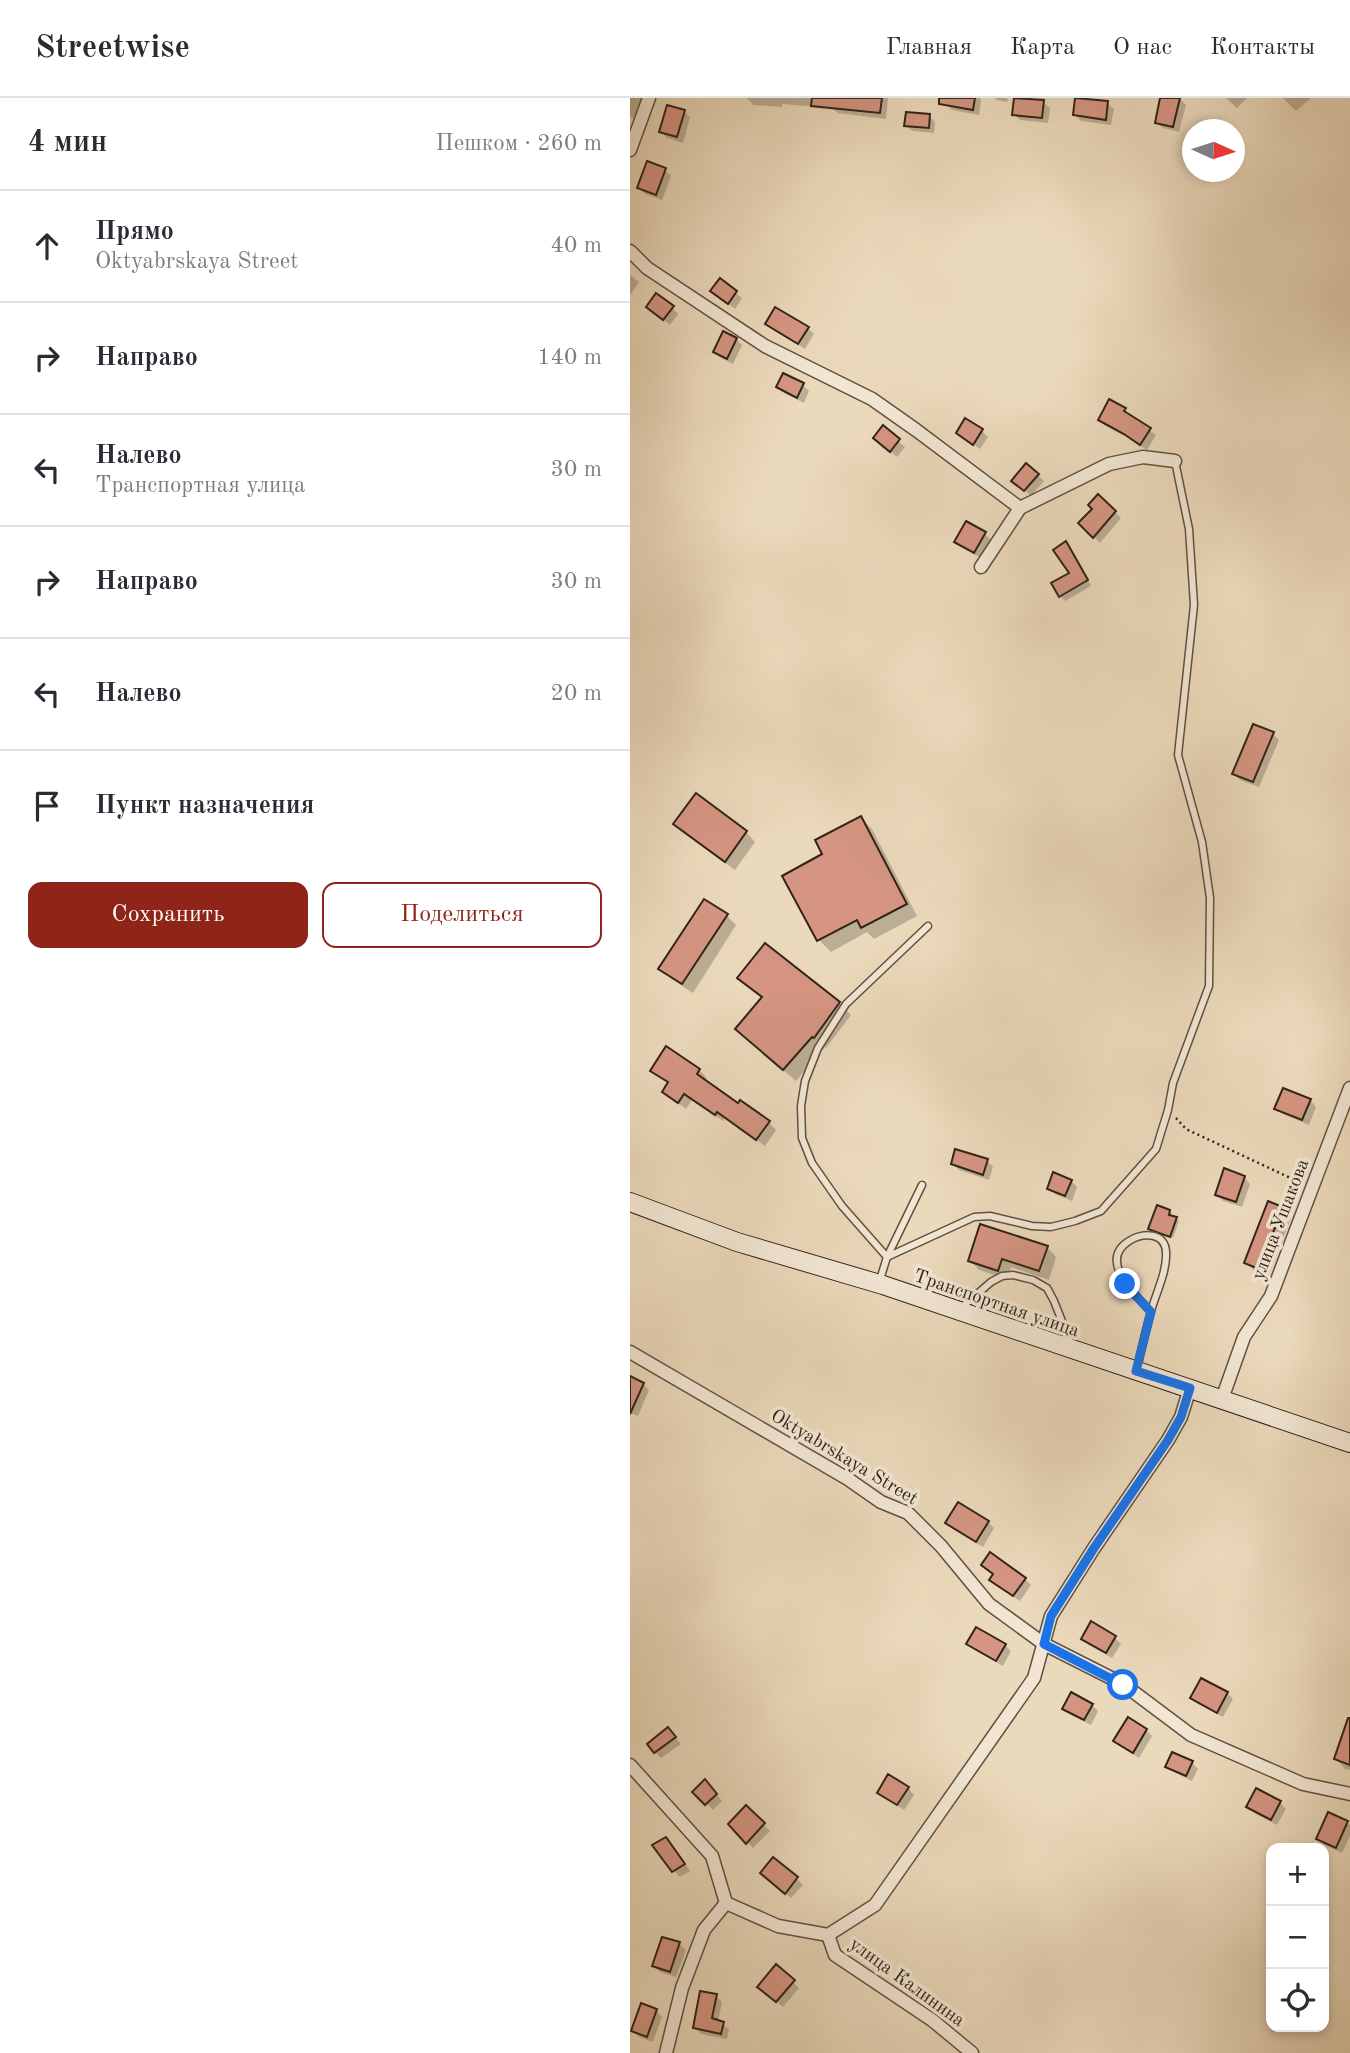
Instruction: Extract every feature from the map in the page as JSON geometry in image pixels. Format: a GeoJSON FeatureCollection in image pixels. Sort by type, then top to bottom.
{"type":"FeatureCollection","features":[{"type":"Feature","properties":{"kind":"main road","name":"Транспортная улица"},"geometry":{"type":"LineString","coordinates":[[630,1202],[737,1242],[879,1284],[1350,1443]]}},
{"type":"Feature","properties":{"kind":"street"},"geometry":{"type":"LineString","coordinates":[[630,150],[649,98]]}},
{"type":"Feature","properties":{"kind":"street"},"geometry":{"type":"LineString","coordinates":[[630,251],[647,268],[765,346],[872,399],[1020,508]]}},
{"type":"Feature","properties":{"kind":"street"},"geometry":{"type":"LineString","coordinates":[[981,567],[1020,508],[1109,464],[1143,457],[1175,461]]}},
{"type":"Feature","properties":{"kind":"street","name":"улица Ушакова"},"geometry":{"type":"LineString","coordinates":[[1222,1399],[1244,1337],[1271,1296],[1350,1088]]}},
{"type":"Feature","properties":{"kind":"street","name":"Oktyabrskaya Street"},"geometry":{"type":"LineString","coordinates":[[630,1352],[848,1479],[881,1502],[908,1513],[941,1546],[989,1604],[1044,1644],[1123,1685],[1191,1735],[1303,1784],[1350,1794]]}},
{"type":"Feature","properties":{"kind":"street"},"geometry":{"type":"LineString","coordinates":[[630,1765],[712,1856],[726,1903],[778,1926],[828,1936],[875,1905],[1034,1678],[1051,1616],[1168,1440],[1181,1417],[1190,1388]]}},
{"type":"Feature","properties":{"kind":"street"},"geometry":{"type":"LineString","coordinates":[[666,2053],[682,1988],[704,1930],[726,1903]]}},
{"type":"Feature","properties":{"kind":"street","name":"улица Калинина"},"geometry":{"type":"LineString","coordinates":[[828,1936],[835,1955],[932,2020],[972,2053]]}},
{"type":"Feature","properties":{"kind":"lane"},"geometry":{"type":"LineString","coordinates":[[887,1257],[974,1217],[990,1216],[1032,1226],[1051,1227],[1101,1211],[1156,1149],[1173,1083],[1209,986],[1210,898],[1202,842],[1178,755],[1194,605],[1189,529],[1175,461]]}},
{"type":"Feature","properties":{"kind":"lane"},"geometry":{"type":"LineString","coordinates":[[887,1257],[842,1206],[812,1163],[802,1138],[801,1106],[805,1081],[818,1048],[846,1004],[928,926]]}},
{"type":"Feature","properties":{"kind":"lane"},"geometry":{"type":"LineString","coordinates":[[879,1284],[887,1257],[922,1185]]}},
{"type":"Feature","properties":{"kind":"lane"},"geometry":{"type":"LineString","coordinates":[[1136,1371],[1167,1253],[1159,1238],[1142,1235],[1122,1246],[1117,1258],[1118,1272],[1125,1284],[1151,1312]]}},
{"type":"Feature","properties":{"kind":"lane"},"geometry":{"type":"LineString","coordinates":[[958,1311],[991,1282],[1002,1276],[1013,1275],[1033,1280],[1047,1288],[1073,1349]]}},
{"type":"Feature","properties":{"kind":"path"},"geometry":{"type":"LineString","coordinates":[[1168,1110],[1186,1129],[1311,1188]]}},
{"type":"Feature","properties":{"kind":"building"},"geometry":{"type":"Polygon","coordinates":[[[812,98],[882,98],[880,113],[811,106],[812,98]]]}},
{"type":"Feature","properties":{"kind":"building"},"geometry":{"type":"Polygon","coordinates":[[[939,98],[975,98],[973,110],[939,104],[939,98]]]}},
{"type":"Feature","properties":{"kind":"building"},"geometry":{"type":"Polygon","coordinates":[[[1014,98],[1044,100],[1042,118],[1012,115],[1014,98]]]}},
{"type":"Feature","properties":{"kind":"building"},"geometry":{"type":"Polygon","coordinates":[[[1075,98],[1108,101],[1106,120],[1073,115],[1075,98]]]}},
{"type":"Feature","properties":{"kind":"building"},"geometry":{"type":"Polygon","coordinates":[[[1160,98],[1180,98],[1173,127],[1155,123],[1160,98]]]}},
{"type":"Feature","properties":{"kind":"building"},"geometry":{"type":"Polygon","coordinates":[[[667,105],[685,110],[677,137],[659,132],[667,105]]]}},
{"type":"Feature","properties":{"kind":"building"},"geometry":{"type":"Polygon","coordinates":[[[906,112],[930,114],[929,128],[904,126],[906,112]]]}},
{"type":"Feature","properties":{"kind":"building"},"geometry":{"type":"Polygon","coordinates":[[[647,161],[666,168],[656,195],[637,188],[647,161]]]}},
{"type":"Feature","properties":{"kind":"building"},"geometry":{"type":"Polygon","coordinates":[[[720,278],[737,291],[728,304],[710,291],[720,278]]]}},
{"type":"Feature","properties":{"kind":"building"},"geometry":{"type":"Polygon","coordinates":[[[656,293],[674,306],[663,320],[646,307],[656,293]]]}},
{"type":"Feature","properties":{"kind":"building"},"geometry":{"type":"Polygon","coordinates":[[[775,307],[809,327],[798,344],[765,324],[775,307]]]}},
{"type":"Feature","properties":{"kind":"building"},"geometry":{"type":"Polygon","coordinates":[[[723,331],[737,338],[727,359],[713,352],[723,331]]]}},
{"type":"Feature","properties":{"kind":"building"},"geometry":{"type":"Polygon","coordinates":[[[783,373],[804,383],[797,398],[776,387],[783,373]]]}},
{"type":"Feature","properties":{"kind":"building"},"geometry":{"type":"Polygon","coordinates":[[[1109,399],[1126,408],[1124,411],[1151,428],[1140,445],[1098,420],[1109,399]]]}},
{"type":"Feature","properties":{"kind":"building"},"geometry":{"type":"Polygon","coordinates":[[[965,418],[983,429],[973,445],[956,433],[965,418]]]}},
{"type":"Feature","properties":{"kind":"building"},"geometry":{"type":"Polygon","coordinates":[[[883,425],[900,439],[890,452],[873,438],[883,425]]]}},
{"type":"Feature","properties":{"kind":"building"},"geometry":{"type":"Polygon","coordinates":[[[1026,463],[1039,474],[1024,491],[1011,481],[1026,463]]]}},
{"type":"Feature","properties":{"kind":"building"},"geometry":{"type":"Polygon","coordinates":[[[1098,494],[1116,511],[1093,538],[1078,523],[1092,509],[1088,505],[1098,494]]]}},
{"type":"Feature","properties":{"kind":"building"},"geometry":{"type":"Polygon","coordinates":[[[966,521],[986,532],[974,553],[954,542],[966,521]]]}},
{"type":"Feature","properties":{"kind":"building"},"geometry":{"type":"Polygon","coordinates":[[[1066,541],[1088,580],[1059,597],[1051,583],[1069,573],[1053,550],[1066,541]]]}},
{"type":"Feature","properties":{"kind":"building"},"geometry":{"type":"Polygon","coordinates":[[[1253,724],[1274,732],[1253,782],[1232,774],[1253,724]]]}},
{"type":"Feature","properties":{"kind":"building"},"geometry":{"type":"Polygon","coordinates":[[[696,793],[747,831],[725,862],[673,824],[696,793]]]}},
{"type":"Feature","properties":{"kind":"building"},"geometry":{"type":"Polygon","coordinates":[[[861,816],[907,904],[861,928],[857,920],[817,941],[782,876],[822,854],[815,840],[861,816]]]}},
{"type":"Feature","properties":{"kind":"building"},"geometry":{"type":"Polygon","coordinates":[[[704,899],[728,914],[682,984],[658,969],[704,899]]]}},
{"type":"Feature","properties":{"kind":"building"},"geometry":{"type":"Polygon","coordinates":[[[765,943],[840,1002],[814,1038],[812,1037],[783,1070],[735,1029],[762,997],[737,978],[765,943]]]}},
{"type":"Feature","properties":{"kind":"building"},"geometry":{"type":"Polygon","coordinates":[[[666,1046],[700,1069],[697,1074],[738,1103],[740,1100],[770,1121],[756,1140],[717,1112],[715,1115],[684,1094],[678,1103],[662,1092],[668,1082],[650,1071],[666,1046]]]}},
{"type":"Feature","properties":{"kind":"building"},"geometry":{"type":"Polygon","coordinates":[[[1283,1088],[1311,1099],[1302,1120],[1274,1109],[1283,1088]]]}},
{"type":"Feature","properties":{"kind":"building"},"geometry":{"type":"Polygon","coordinates":[[[955,1149],[988,1159],[983,1175],[951,1164],[955,1149]]]}},
{"type":"Feature","properties":{"kind":"building"},"geometry":{"type":"Polygon","coordinates":[[[1224,1168],[1245,1176],[1236,1202],[1215,1195],[1224,1168]]]}},
{"type":"Feature","properties":{"kind":"building"},"geometry":{"type":"Polygon","coordinates":[[[1053,1172],[1072,1180],[1065,1196],[1047,1189],[1053,1172]]]}},
{"type":"Feature","properties":{"kind":"building"},"geometry":{"type":"Polygon","coordinates":[[[1268,1201],[1283,1207],[1259,1269],[1244,1263],[1268,1201]]]}},
{"type":"Feature","properties":{"kind":"building"},"geometry":{"type":"Polygon","coordinates":[[[1157,1205],[1170,1210],[1169,1215],[1177,1217],[1170,1237],[1148,1229],[1157,1205]]]}},
{"type":"Feature","properties":{"kind":"building"},"geometry":{"type":"Polygon","coordinates":[[[980,1224],[1048,1246],[1039,1271],[1002,1259],[998,1271],[968,1261],[980,1224]]]}},
{"type":"Feature","properties":{"kind":"building"},"geometry":{"type":"Polygon","coordinates":[[[630,1376],[644,1383],[630,1414],[630,1376]]]}},
{"type":"Feature","properties":{"kind":"building"},"geometry":{"type":"Polygon","coordinates":[[[958,1502],[989,1521],[976,1542],[945,1523],[958,1502]]]}},
{"type":"Feature","properties":{"kind":"building"},"geometry":{"type":"Polygon","coordinates":[[[990,1552],[1026,1578],[1013,1596],[989,1580],[993,1574],[981,1565],[990,1552]]]}},
{"type":"Feature","properties":{"kind":"building"},"geometry":{"type":"Polygon","coordinates":[[[1091,1621],[1116,1636],[1106,1653],[1081,1639],[1091,1621]]]}},
{"type":"Feature","properties":{"kind":"building"},"geometry":{"type":"Polygon","coordinates":[[[976,1627],[1006,1644],[996,1661],[966,1644],[976,1627]]]}},
{"type":"Feature","properties":{"kind":"building"},"geometry":{"type":"Polygon","coordinates":[[[1201,1678],[1228,1692],[1217,1713],[1190,1698],[1201,1678]]]}},
{"type":"Feature","properties":{"kind":"building"},"geometry":{"type":"Polygon","coordinates":[[[1071,1692],[1093,1704],[1084,1720],[1062,1709],[1071,1692]]]}},
{"type":"Feature","properties":{"kind":"building"},"geometry":{"type":"Polygon","coordinates":[[[1128,1717],[1147,1729],[1133,1753],[1113,1741],[1128,1717]]]}},
{"type":"Feature","properties":{"kind":"building"},"geometry":{"type":"Polygon","coordinates":[[[1350,1718],[1350,1765],[1334,1759],[1350,1718]]]}},
{"type":"Feature","properties":{"kind":"building"},"geometry":{"type":"Polygon","coordinates":[[[668,1727],[676,1737],[654,1753],[647,1744],[668,1727]]]}},
{"type":"Feature","properties":{"kind":"building"},"geometry":{"type":"Polygon","coordinates":[[[1172,1752],[1193,1761],[1186,1776],[1165,1767],[1172,1752]]]}},
{"type":"Feature","properties":{"kind":"building"},"geometry":{"type":"Polygon","coordinates":[[[888,1774],[909,1787],[897,1805],[877,1793],[888,1774]]]}},
{"type":"Feature","properties":{"kind":"building"},"geometry":{"type":"Polygon","coordinates":[[[705,1779],[717,1794],[705,1805],[692,1792],[705,1779]]]}},
{"type":"Feature","properties":{"kind":"building"},"geometry":{"type":"Polygon","coordinates":[[[1256,1788],[1281,1801],[1271,1820],[1246,1807],[1256,1788]]]}},
{"type":"Feature","properties":{"kind":"building"},"geometry":{"type":"Polygon","coordinates":[[[746,1805],[765,1823],[746,1844],[728,1824],[746,1805]]]}},
{"type":"Feature","properties":{"kind":"building"},"geometry":{"type":"Polygon","coordinates":[[[1328,1812],[1348,1821],[1336,1848],[1316,1839],[1328,1812]]]}},
{"type":"Feature","properties":{"kind":"building"},"geometry":{"type":"Polygon","coordinates":[[[666,1837],[685,1864],[672,1872],[652,1845],[666,1837]]]}},
{"type":"Feature","properties":{"kind":"building"},"geometry":{"type":"Polygon","coordinates":[[[773,1857],[798,1877],[785,1894],[760,1873],[773,1857]]]}},
{"type":"Feature","properties":{"kind":"building"},"geometry":{"type":"Polygon","coordinates":[[[662,1937],[680,1942],[670,1972],[652,1966],[662,1937]]]}},
{"type":"Feature","properties":{"kind":"building"},"geometry":{"type":"Polygon","coordinates":[[[776,1964],[795,1980],[776,2002],[757,1987],[776,1964]]]}},
{"type":"Feature","properties":{"kind":"building"},"geometry":{"type":"Polygon","coordinates":[[[700,1991],[717,1994],[712,2018],[724,2022],[721,2034],[693,2028],[700,1991]]]}},
{"type":"Feature","properties":{"kind":"building"},"geometry":{"type":"Polygon","coordinates":[[[641,2003],[657,2009],[647,2037],[631,2031],[641,2003]]]}},
{"type":"Feature","properties":{"kind":"route"},"geometry":{"type":"LineString","coordinates":[[1123,1685],[1044,1644],[1051,1616],[1168,1440],[1181,1417],[1190,1388],[1136,1371],[1151,1312],[1125,1284]]}}]}
